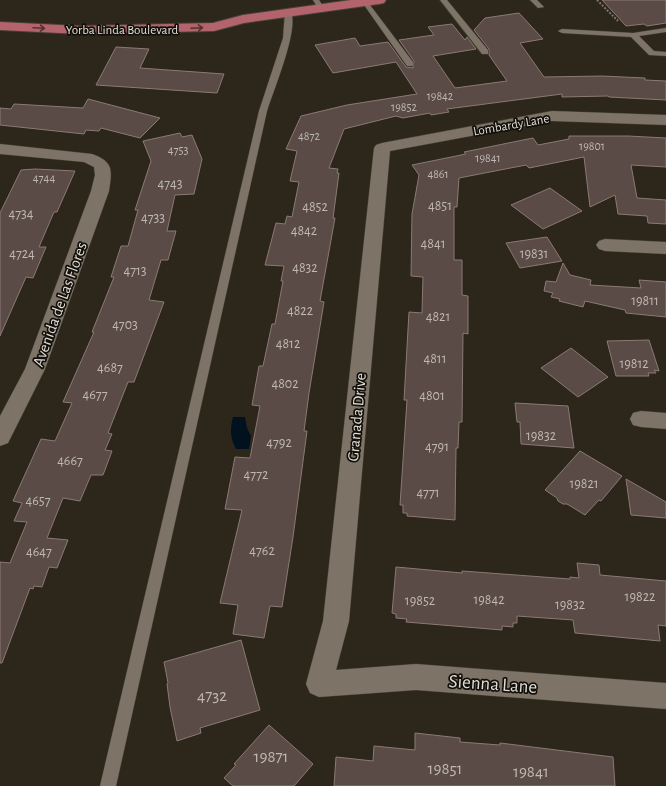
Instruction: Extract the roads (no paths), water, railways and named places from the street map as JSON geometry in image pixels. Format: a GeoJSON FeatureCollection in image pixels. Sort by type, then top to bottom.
{"type":"FeatureCollection","features":[{"type":"Feature","properties":{"kind":"main road","name":"Yorba Linda Boulevard"},"geometry":{"type":"LineString","coordinates":[[0,14],[64,23],[154,29],[214,27],[243,18],[288,14],[318,4],[372,1]]}},
{"type":"Feature","properties":{"kind":"main road","name":"Yorba Linda Boulevard"},"geometry":{"type":"LineString","coordinates":[[0,26],[64,23]]}},
{"type":"Feature","properties":{"kind":"street","name":"Lombardy Lane"},"geometry":{"type":"LineString","coordinates":[[382,148],[552,116],[666,120]]}},
{"type":"Feature","properties":{"kind":"street","name":"Granada Drive"},"geometry":{"type":"LineString","coordinates":[[319,684],[336,621],[382,148]]}},
{"type":"Feature","properties":{"kind":"street","name":"Avenida de Las Flores"},"geometry":{"type":"LineString","coordinates":[[0,149],[86,156],[102,166],[103,175],[100,191],[35,369],[0,437]]}},
{"type":"Feature","properties":{"kind":"street"},"geometry":{"type":"LineString","coordinates":[[605,245],[666,248]]}},
{"type":"Feature","properties":{"kind":"street"},"geometry":{"type":"LineString","coordinates":[[641,419],[666,421]]}},
{"type":"Feature","properties":{"kind":"street","name":"Sienna Lane"},"geometry":{"type":"LineString","coordinates":[[319,684],[416,677],[666,696]]}},
{"type":"Feature","properties":{"kind":"lane"},"geometry":{"type":"LineString","coordinates":[[443,0],[485,52]]}},
{"type":"Feature","properties":{"kind":"lane"},"geometry":{"type":"LineString","coordinates":[[533,0],[540,7]]}},
{"type":"Feature","properties":{"kind":"lane"},"geometry":{"type":"LineString","coordinates":[[372,1],[410,64]]}},
{"type":"Feature","properties":{"kind":"lane"},"geometry":{"type":"LineString","coordinates":[[108,786],[263,111],[278,61],[287,38],[289,19],[288,14]]}},
{"type":"Feature","properties":{"kind":"lane"},"geometry":{"type":"LineString","coordinates":[[562,31],[633,35],[666,30]]}},
{"type":"Feature","properties":{"kind":"lane"},"geometry":{"type":"LineString","coordinates":[[633,35],[652,53],[666,54]]}},
{"type":"Feature","properties":{"kind":"water"},"geometry":{"type":"Polygon","coordinates":[[[233,417],[245,417],[247,428],[251,436],[249,449],[236,449],[231,433],[233,417]]]}}]}
